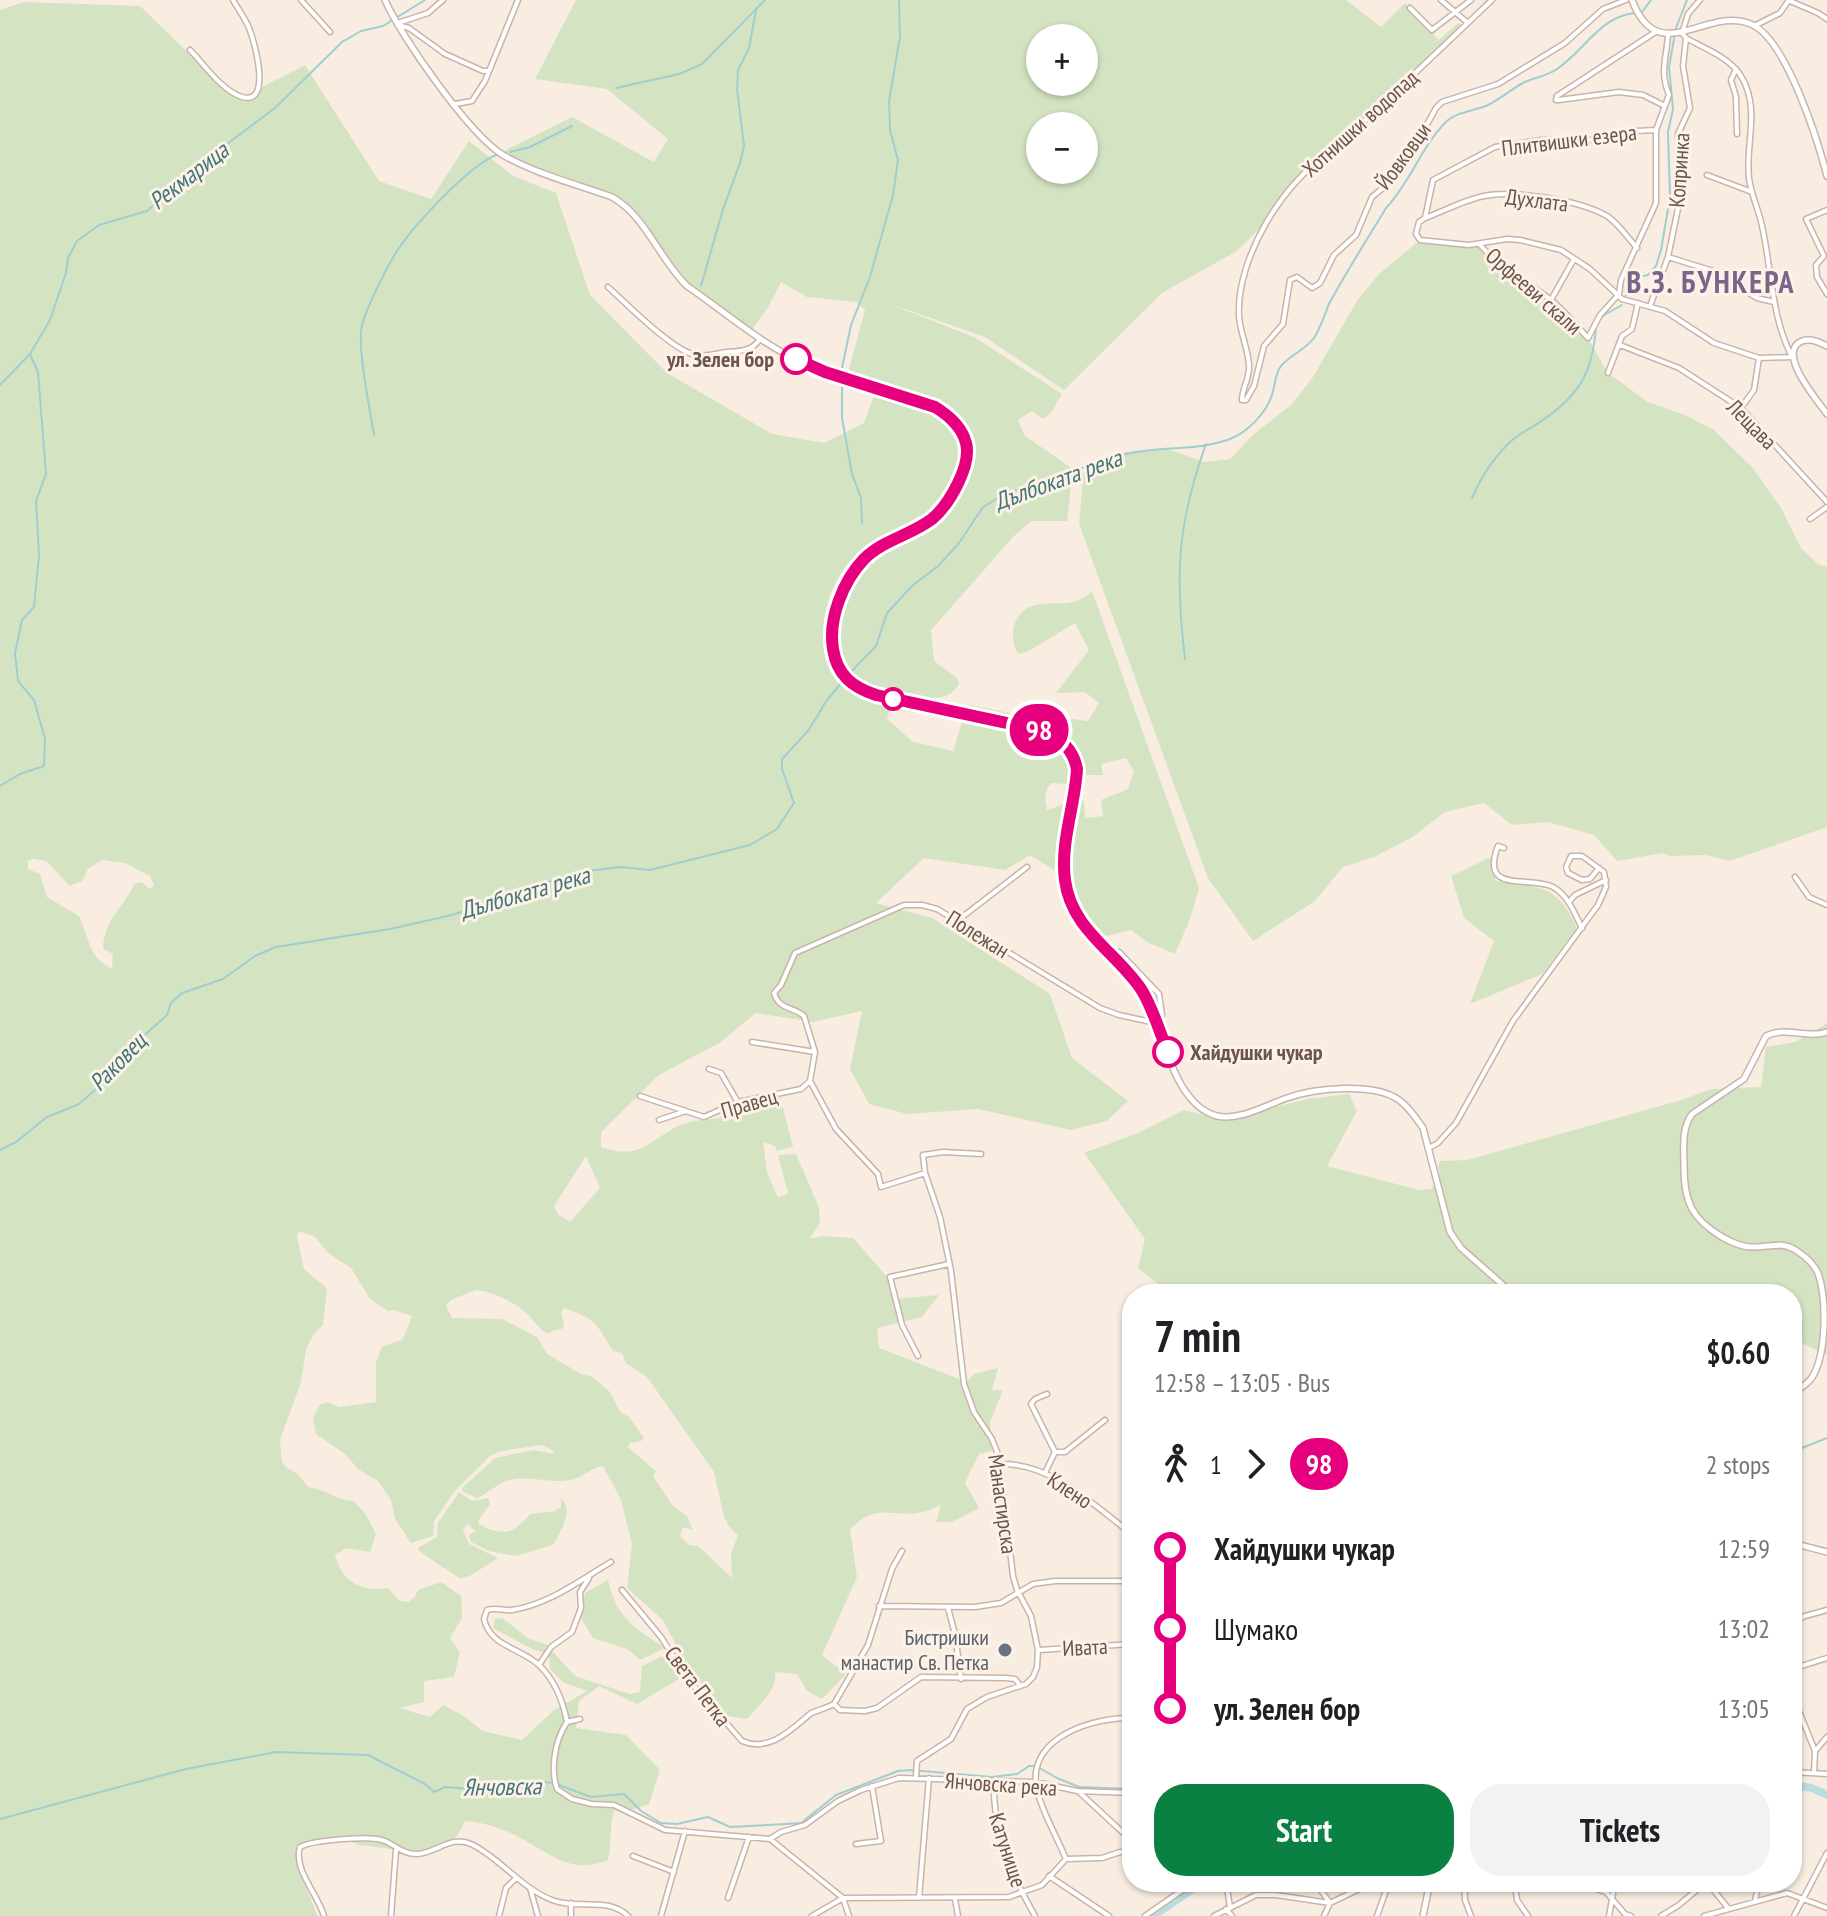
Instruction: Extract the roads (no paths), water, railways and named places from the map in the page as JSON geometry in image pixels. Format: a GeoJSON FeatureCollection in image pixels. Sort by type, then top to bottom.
{"type":"FeatureCollection","features":[{"type":"Feature","properties":{"kind":"street"},"geometry":{"type":"LineString","coordinates":[[190,50],[229,90],[240,97],[249,98],[256,94],[259,87],[257,56],[248,26],[233,0]]}},
{"type":"Feature","properties":{"kind":"street"},"geometry":{"type":"LineString","coordinates":[[301,0],[330,32]]}},
{"type":"Feature","properties":{"kind":"street"},"geometry":{"type":"LineString","coordinates":[[385,0],[394,21],[455,104],[480,135],[500,153],[523,165],[625,204],[674,273],[687,286],[802,363],[935,407],[948,415],[960,430],[967,451],[963,470],[944,508],[932,519],[866,556],[847,583],[833,619],[831,641],[834,660],[841,673],[857,688],[876,695],[1044,731],[1068,746],[1077,769],[1065,848],[1065,884],[1072,908],[1090,936],[1143,992],[1186,1093],[1194,1104],[1216,1115],[1231,1117],[1305,1093],[1372,1090],[1400,1101],[1423,1128],[1450,1232],[1461,1248],[1502,1284]]}},
{"type":"Feature","properties":{"kind":"street"},"geometry":{"type":"LineString","coordinates":[[394,21],[428,13],[443,0]]}},
{"type":"Feature","properties":{"kind":"street"},"geometry":{"type":"LineString","coordinates":[[455,104],[472,101],[485,81],[518,0]]}},
{"type":"Feature","properties":{"kind":"street"},"geometry":{"type":"LineString","coordinates":[[1441,0],[1468,23]]}},
{"type":"Feature","properties":{"kind":"street"},"geometry":{"type":"LineString","coordinates":[[1410,8],[1432,30],[1471,0]]}},
{"type":"Feature","properties":{"kind":"street","name":"Хотнишки водопад"},"geometry":{"type":"LineString","coordinates":[[1242,400],[1250,367],[1240,330],[1239,298],[1251,254],[1268,220],[1318,159],[1334,150],[1492,0]]}},
{"type":"Feature","properties":{"kind":"street"},"geometry":{"type":"LineString","coordinates":[[1628,0],[1645,24],[1657,31],[1684,36],[1721,57],[1736,69],[1744,81],[1752,107],[1749,174],[1763,229],[1783,339],[1795,366],[1827,414]]}},
{"type":"Feature","properties":{"kind":"street","name":"Йовковци"},"geometry":{"type":"LineString","coordinates":[[1242,400],[1246,400],[1254,386],[1264,346],[1283,324],[1290,280],[1297,277],[1312,288],[1320,283],[1334,255],[1356,235],[1372,197],[1390,182],[1393,166],[1418,141],[1436,108],[1450,99],[1498,84],[1565,43],[1603,9],[1628,0]]}},
{"type":"Feature","properties":{"kind":"street"},"geometry":{"type":"LineString","coordinates":[[1684,36],[1688,14],[1700,0]]}},
{"type":"Feature","properties":{"kind":"street"},"geometry":{"type":"LineString","coordinates":[[1754,26],[1780,13],[1789,0],[1827,19]]}},
{"type":"Feature","properties":{"kind":"street"},"geometry":{"type":"LineString","coordinates":[[1684,36],[1722,21],[1734,20],[1754,26],[1772,43],[1806,105],[1827,176]]}},
{"type":"Feature","properties":{"kind":"street"},"geometry":{"type":"LineString","coordinates":[[394,21],[445,54],[488,71]]}},
{"type":"Feature","properties":{"kind":"street"},"geometry":{"type":"LineString","coordinates":[[1657,31],[1557,96],[1556,100],[1619,92],[1643,95],[1665,106]]}},
{"type":"Feature","properties":{"kind":"street"},"geometry":{"type":"LineString","coordinates":[[1619,294],[1621,280],[1656,203],[1656,130],[1669,95],[1662,67],[1668,34]]}},
{"type":"Feature","properties":{"kind":"street","name":"Копринка"},"geometry":{"type":"LineString","coordinates":[[1650,307],[1668,257],[1682,189],[1678,134],[1690,108],[1683,66],[1684,36]]}},
{"type":"Feature","properties":{"kind":"street"},"geometry":{"type":"LineString","coordinates":[[1736,69],[1731,80],[1736,97],[1737,134]]}},
{"type":"Feature","properties":{"kind":"street","name":"Плитвишки езера"},"geometry":{"type":"LineString","coordinates":[[1425,218],[1433,180],[1495,147],[1541,140],[1585,141],[1656,130]]}},
{"type":"Feature","properties":{"kind":"street"},"geometry":{"type":"LineString","coordinates":[[1707,175],[1752,192]]}},
{"type":"Feature","properties":{"kind":"street","name":"Духлата"},"geometry":{"type":"LineString","coordinates":[[1425,218],[1489,195],[1561,201],[1607,217],[1637,248]]}},
{"type":"Feature","properties":{"kind":"street"},"geometry":{"type":"LineString","coordinates":[[1827,210],[1806,219],[1824,256],[1816,265],[1816,271],[1827,294]]}},
{"type":"Feature","properties":{"kind":"street"},"geometry":{"type":"LineString","coordinates":[[1425,218],[1417,227],[1416,234],[1420,240],[1480,245],[1507,239],[1561,250],[1626,302],[1665,311],[1714,343],[1759,358],[1792,357]]}},
{"type":"Feature","properties":{"kind":"street","name":"Орфееви скали"},"geometry":{"type":"LineString","coordinates":[[1480,245],[1491,257],[1551,300],[1588,338],[1600,315],[1619,294]]}},
{"type":"Feature","properties":{"kind":"street"},"geometry":{"type":"LineString","coordinates":[[1668,257],[1713,271],[1757,298],[1774,302]]}},
{"type":"Feature","properties":{"kind":"street"},"geometry":{"type":"LineString","coordinates":[[1551,300],[1574,259]]}},
{"type":"Feature","properties":{"kind":"street"},"geometry":{"type":"LineString","coordinates":[[608,287],[642,316],[655,332],[694,356],[743,351],[754,348],[761,338]]}},
{"type":"Feature","properties":{"kind":"street"},"geometry":{"type":"LineString","coordinates":[[1608,373],[1622,336],[1632,329],[1638,303]]}},
{"type":"Feature","properties":{"kind":"street"},"geometry":{"type":"LineString","coordinates":[[1792,357],[1795,347],[1802,341],[1827,346]]}},
{"type":"Feature","properties":{"kind":"street","name":"Лещава"},"geometry":{"type":"LineString","coordinates":[[1620,345],[1679,368],[1741,408],[1827,504]]}},
{"type":"Feature","properties":{"kind":"street"},"geometry":{"type":"LineString","coordinates":[[1741,408],[1754,390],[1759,358]]}},
{"type":"Feature","properties":{"kind":"street"},"geometry":{"type":"LineString","coordinates":[[1810,519],[1827,504]]}},
{"type":"Feature","properties":{"kind":"street"},"geometry":{"type":"LineString","coordinates":[[1504,848],[1498,846],[1495,860],[1498,874],[1503,880],[1549,885],[1569,902],[1582,928]]}},
{"type":"Feature","properties":{"kind":"street"},"geometry":{"type":"LineString","coordinates":[[1429,1148],[1438,1143],[1456,1123],[1513,1021],[1598,905],[1606,887],[1604,872],[1599,868],[1578,854],[1571,856],[1566,867],[1568,873],[1582,880],[1590,879],[1599,868]]}},
{"type":"Feature","properties":{"kind":"street"},"geometry":{"type":"LineString","coordinates":[[957,921],[1027,867]]}},
{"type":"Feature","properties":{"kind":"street"},"geometry":{"type":"LineString","coordinates":[[1795,877],[1809,897],[1827,905]]}},
{"type":"Feature","properties":{"kind":"street"},"geometry":{"type":"LineString","coordinates":[[1569,902],[1575,895],[1606,880]]}},
{"type":"Feature","properties":{"kind":"street","name":"Полежан"},"geometry":{"type":"LineString","coordinates":[[815,1052],[804,1016],[782,1006],[774,993],[781,985],[795,953],[904,905],[937,909],[1100,1008],[1156,1023]]}},
{"type":"Feature","properties":{"kind":"street"},"geometry":{"type":"LineString","coordinates":[[1119,952],[1159,994],[1162,1015],[1156,1023]]}},
{"type":"Feature","properties":{"kind":"street"},"geometry":{"type":"LineString","coordinates":[[1802,1386],[1811,1379],[1824,1352],[1826,1314],[1818,1272],[1810,1260],[1783,1244],[1748,1248],[1702,1224],[1686,1196],[1684,1134],[1687,1121],[1697,1109],[1744,1079],[1766,1036],[1784,1031],[1801,1035],[1827,1032]]}},
{"type":"Feature","properties":{"kind":"street"},"geometry":{"type":"LineString","coordinates":[[752,1042],[815,1052],[810,1081],[836,1129],[878,1174],[881,1187],[925,1173],[924,1153],[981,1154]]}},
{"type":"Feature","properties":{"kind":"street"},"geometry":{"type":"LineString","coordinates":[[709,1069],[721,1073],[738,1102]]}},
{"type":"Feature","properties":{"kind":"street","name":"Правец"},"geometry":{"type":"LineString","coordinates":[[640,1096],[704,1117],[738,1102],[801,1089],[810,1081]]}},
{"type":"Feature","properties":{"kind":"street"},"geometry":{"type":"LineString","coordinates":[[659,1120],[686,1111]]}},
{"type":"Feature","properties":{"kind":"street","name":"Манастирска"},"geometry":{"type":"LineString","coordinates":[[925,1173],[940,1217],[949,1264],[964,1384],[974,1412],[994,1444],[1000,1464],[1013,1576],[1028,1609],[1038,1650]]}},
{"type":"Feature","properties":{"kind":"street"},"geometry":{"type":"LineString","coordinates":[[918,1356],[902,1325],[890,1277],[949,1264]]}},
{"type":"Feature","properties":{"kind":"street"},"geometry":{"type":"LineString","coordinates":[[1047,1394],[1031,1404],[1055,1452]]}},
{"type":"Feature","properties":{"kind":"street"},"geometry":{"type":"LineString","coordinates":[[1055,1452],[1065,1452],[1105,1420]]}},
{"type":"Feature","properties":{"kind":"street"},"geometry":{"type":"LineString","coordinates":[[1045,1473],[1055,1452]]}},
{"type":"Feature","properties":{"kind":"street","name":"Клено"},"geometry":{"type":"LineString","coordinates":[[1000,1464],[1025,1465],[1045,1473],[1074,1490],[1122,1526]]}},
{"type":"Feature","properties":{"kind":"street"},"geometry":{"type":"LineString","coordinates":[[1802,1546],[1827,1552]]}},
{"type":"Feature","properties":{"kind":"street"},"geometry":{"type":"LineString","coordinates":[[902,1551],[892,1569],[868,1645],[834,1704],[840,1710],[877,1708],[921,1677],[1006,1678],[1015,1679],[1020,1685]]}},
{"type":"Feature","properties":{"kind":"street"},"geometry":{"type":"LineString","coordinates":[[580,1719],[567,1722],[563,1701],[539,1665],[492,1638],[484,1619],[487,1610],[498,1607],[509,1611],[538,1602],[589,1577],[611,1562]]}},
{"type":"Feature","properties":{"kind":"street"},"geometry":{"type":"LineString","coordinates":[[539,1665],[551,1647],[572,1632],[581,1608],[580,1592],[589,1577]]}},
{"type":"Feature","properties":{"kind":"street"},"geometry":{"type":"LineString","coordinates":[[879,1606],[948,1608],[1001,1603],[1033,1584],[1122,1581]]}},
{"type":"Feature","properties":{"kind":"street","name":"Света Петка"},"geometry":{"type":"LineString","coordinates":[[622,1590],[661,1637],[687,1678],[742,1741],[758,1744],[773,1740],[795,1728],[811,1714],[834,1704]]}},
{"type":"Feature","properties":{"kind":"street"},"geometry":{"type":"LineString","coordinates":[[948,1608],[961,1679]]}},
{"type":"Feature","properties":{"kind":"street"},"geometry":{"type":"LineString","coordinates":[[1802,1618],[1827,1610]]}},
{"type":"Feature","properties":{"kind":"street","name":"Ивата"},"geometry":{"type":"LineString","coordinates":[[1038,1650],[1122,1645]]}},
{"type":"Feature","properties":{"kind":"street"},"geometry":{"type":"LineString","coordinates":[[916,1776],[917,1761],[951,1739],[967,1709],[982,1699],[1028,1682],[1035,1673],[1038,1650]]}},
{"type":"Feature","properties":{"kind":"street"},"geometry":{"type":"LineString","coordinates":[[1802,1666],[1827,1658]]}},
{"type":"Feature","properties":{"kind":"street"},"geometry":{"type":"LineString","coordinates":[[1066,1859],[1036,1782],[1038,1764],[1049,1746],[1068,1733],[1107,1720],[1122,1719]]}},
{"type":"Feature","properties":{"kind":"street"},"geometry":{"type":"LineString","coordinates":[[1802,1719],[1815,1751],[1814,1773]]}},
{"type":"Feature","properties":{"kind":"street","name":"Янчовска река"},"geometry":{"type":"LineString","coordinates":[[567,1722],[553,1760],[557,1789],[572,1799],[614,1805],[665,1830],[770,1839],[781,1832],[805,1825],[838,1801],[872,1786],[916,1776],[949,1781],[1036,1782],[1077,1791],[1122,1793]]}},
{"type":"Feature","properties":{"kind":"street"},"geometry":{"type":"LineString","coordinates":[[1815,1751],[1827,1737]]}},
{"type":"Feature","properties":{"kind":"street"},"geometry":{"type":"LineString","coordinates":[[1802,1772],[1827,1774]]}},
{"type":"Feature","properties":{"kind":"street"},"geometry":{"type":"LineString","coordinates":[[919,1898],[929,1778]]}},
{"type":"Feature","properties":{"kind":"street","name":"Катунище"},"geometry":{"type":"LineString","coordinates":[[994,1781],[993,1804],[997,1825],[1022,1893],[1035,1916]]}},
{"type":"Feature","properties":{"kind":"street"},"geometry":{"type":"LineString","coordinates":[[856,1844],[881,1841],[872,1786]]}},
{"type":"Feature","properties":{"kind":"street"},"geometry":{"type":"LineString","coordinates":[[1077,1791],[1122,1832]]}},
{"type":"Feature","properties":{"kind":"street"},"geometry":{"type":"LineString","coordinates":[[661,1916],[685,1831]]}},
{"type":"Feature","properties":{"kind":"street"},"geometry":{"type":"LineString","coordinates":[[728,1898],[749,1837]]}},
{"type":"Feature","properties":{"kind":"street"},"geometry":{"type":"LineString","coordinates":[[324,1916],[299,1863],[300,1847],[344,1839],[383,1840],[396,1850],[418,1854],[458,1840],[473,1845],[530,1888],[554,1901],[610,1905],[628,1916]]}},
{"type":"Feature","properties":{"kind":"street"},"geometry":{"type":"LineString","coordinates":[[770,1839],[843,1898],[849,1916]]}},
{"type":"Feature","properties":{"kind":"street"},"geometry":{"type":"LineString","coordinates":[[391,1916],[396,1850]]}},
{"type":"Feature","properties":{"kind":"street"},"geometry":{"type":"LineString","coordinates":[[812,1916],[843,1898],[1000,1899],[1042,1885],[1066,1859],[1102,1858],[1122,1853]]}},
{"type":"Feature","properties":{"kind":"street"},"geometry":{"type":"LineString","coordinates":[[1794,1916],[1827,1853]]}},
{"type":"Feature","properties":{"kind":"street"},"geometry":{"type":"LineString","coordinates":[[633,1856],[674,1872]]}},
{"type":"Feature","properties":{"kind":"street"},"geometry":{"type":"LineString","coordinates":[[1049,1876],[1109,1916]]}},
{"type":"Feature","properties":{"kind":"street"},"geometry":{"type":"LineString","coordinates":[[499,1916],[506,1888],[516,1878]]}},
{"type":"Feature","properties":{"kind":"street"},"geometry":{"type":"LineString","coordinates":[[530,1888],[538,1916]]}},
{"type":"Feature","properties":{"kind":"street"},"geometry":{"type":"LineString","coordinates":[[1145,1916],[1180,1892]]}},
{"type":"Feature","properties":{"kind":"street"},"geometry":{"type":"LineString","coordinates":[[1227,1892],[1232,1916]]}},
{"type":"Feature","properties":{"kind":"street"},"geometry":{"type":"LineString","coordinates":[[1322,1892],[1330,1903]]}},
{"type":"Feature","properties":{"kind":"street"},"geometry":{"type":"LineString","coordinates":[[1214,1916],[1256,1895],[1330,1903],[1353,1892]]}},
{"type":"Feature","properties":{"kind":"street"},"geometry":{"type":"LineString","coordinates":[[1377,1916],[1385,1892]]}},
{"type":"Feature","properties":{"kind":"street"},"geometry":{"type":"LineString","coordinates":[[1423,1916],[1428,1892]]}},
{"type":"Feature","properties":{"kind":"street"},"geometry":{"type":"LineString","coordinates":[[1465,1892],[1471,1916]]}},
{"type":"Feature","properties":{"kind":"street"},"geometry":{"type":"LineString","coordinates":[[1516,1892],[1519,1906],[1528,1916]]}},
{"type":"Feature","properties":{"kind":"street"},"geometry":{"type":"LineString","coordinates":[[1606,1892],[1625,1914],[1631,1916]]}},
{"type":"Feature","properties":{"kind":"street"},"geometry":{"type":"LineString","coordinates":[[1609,1916],[1612,1892]]}},
{"type":"Feature","properties":{"kind":"street"},"geometry":{"type":"LineString","coordinates":[[1661,1916],[1694,1892]]}},
{"type":"Feature","properties":{"kind":"street"},"geometry":{"type":"LineString","coordinates":[[1715,1892],[1729,1909]]}},
{"type":"Feature","properties":{"kind":"street"},"geometry":{"type":"LineString","coordinates":[[1755,1901],[1757,1892]]}},
{"type":"Feature","properties":{"kind":"street"},"geometry":{"type":"LineString","coordinates":[[1704,1916],[1787,1893],[1827,1908]]}},
{"type":"Feature","properties":{"kind":"street"},"geometry":{"type":"LineString","coordinates":[[955,1898],[958,1916]]}},
{"type":"Feature","properties":{"kind":"street"},"geometry":{"type":"LineString","coordinates":[[571,1903],[571,1916]]}},
{"type":"Feature","properties":{"kind":"street"},"geometry":{"type":"LineString","coordinates":[[1324,1916],[1330,1903]]}},
{"type":"Feature","properties":{"kind":"waterway","name":"Рекмарица"},"geometry":{"type":"LineString","coordinates":[[0,385],[30,354],[50,320],[68,258],[77,241],[99,225],[147,211],[195,168],[275,108],[342,42],[361,31],[383,26],[425,0]]}},
{"type":"Feature","properties":{"kind":"waterway"},"geometry":{"type":"LineString","coordinates":[[616,88],[679,74],[702,64],[765,0]]}},
{"type":"Feature","properties":{"kind":"waterway"},"geometry":{"type":"LineString","coordinates":[[862,523],[861,498],[852,474],[842,418],[842,368],[851,325],[870,277],[893,195],[898,160],[890,130],[889,101],[900,37],[899,0]]}},
{"type":"Feature","properties":{"kind":"waterway","name":"Дълбоката река"},"geometry":{"type":"LineString","coordinates":[[1642,12],[1651,0]]}},
{"type":"Feature","properties":{"kind":"waterway"},"geometry":{"type":"LineString","coordinates":[[1625,297],[1639,277],[1648,275],[1656,266],[1661,250],[1670,197],[1668,132],[1673,109],[1669,67],[1676,28],[1687,0]]}},
{"type":"Feature","properties":{"kind":"waterway"},"geometry":{"type":"LineString","coordinates":[[701,286],[744,146],[737,89],[738,70],[749,48],[756,10]]}},
{"type":"Feature","properties":{"kind":"waterway","name":"Дълбоката река"},"geometry":{"type":"LineString","coordinates":[[847,676],[876,646],[887,613],[959,543],[983,507],[1005,494],[1121,455],[1217,443],[1237,436],[1250,427],[1269,402],[1279,369],[1314,338],[1329,304],[1386,208],[1402,188],[1429,142],[1446,122],[1486,106],[1523,83],[1553,72],[1603,27],[1624,15],[1636,13]]}},
{"type":"Feature","properties":{"kind":"waterway"},"geometry":{"type":"LineString","coordinates":[[510,152],[530,147],[572,126]]}},
{"type":"Feature","properties":{"kind":"waterway"},"geometry":{"type":"LineString","coordinates":[[374,435],[361,349],[362,325],[368,308],[394,255],[407,237],[458,183],[496,155]]}},
{"type":"Feature","properties":{"kind":"waterway"},"geometry":{"type":"LineString","coordinates":[[1599,320],[1622,305]]}},
{"type":"Feature","properties":{"kind":"waterway"},"geometry":{"type":"LineString","coordinates":[[1472,498],[1488,469],[1509,443],[1565,403],[1582,382],[1591,357],[1596,326]]}},
{"type":"Feature","properties":{"kind":"waterway"},"geometry":{"type":"LineString","coordinates":[[0,786],[20,774],[44,766],[45,739],[34,700],[18,681],[15,653],[22,620],[34,607],[39,555],[36,501],[46,474],[38,372],[30,354]]}},
{"type":"Feature","properties":{"kind":"waterway"},"geometry":{"type":"LineString","coordinates":[[1185,659],[1180,602],[1181,550],[1189,500],[1206,444]]}},
{"type":"Feature","properties":{"kind":"waterway","name":"Дълбоката река"},"geometry":{"type":"LineString","coordinates":[[0,1150],[16,1142],[47,1117],[79,1104],[117,1069],[130,1048],[167,1015],[171,1003],[182,993],[223,979],[255,956],[276,947],[390,929],[452,915],[578,872],[621,867],[650,870],[750,845],[777,829],[794,803],[782,769],[782,759],[808,731],[843,681]]}},
{"type":"Feature","properties":{"kind":"waterway"},"geometry":{"type":"LineString","coordinates":[[1802,1448],[1827,1438]]}},
{"type":"Feature","properties":{"kind":"waterway","name":"Янчовска"},"geometry":{"type":"LineString","coordinates":[[0,1819],[186,1769],[276,1752],[368,1755],[425,1784],[434,1792],[445,1787],[495,1791],[524,1787],[536,1781],[553,1783]]}},
{"type":"Feature","properties":{"kind":"waterway","name":"Янчовска"},"geometry":{"type":"LineString","coordinates":[[559,1785],[591,1797],[624,1794],[641,1811],[661,1823],[677,1824],[708,1817],[730,1827],[801,1823],[836,1795],[898,1771],[992,1777],[1017,1774],[1029,1766],[1036,1766],[1079,1787],[1122,1789]]}},
{"type":"Feature","properties":{"kind":"waterway"},"geometry":{"type":"LineString","coordinates":[[1802,1786],[1827,1795]]}},
{"type":"Feature","properties":{"kind":"waterway"},"geometry":{"type":"LineString","coordinates":[[1153,1916],[1188,1892]]}},
{"type":"Feature","properties":{"kind":"place","name":"ул. Зелен бор"},"geometry":{"type":"Point","coordinates":[796,359]}},
{"type":"Feature","properties":{"kind":"place","name":"Хайдушки чукар"},"geometry":{"type":"Point","coordinates":[1168,1052]}},
{"type":"Feature","properties":{"kind":"place","name":"Бистришки манастир Св. Петка"},"geometry":{"type":"Point","coordinates":[1005,1650]}},
{"type":"Feature","properties":{"kind":"district","name":"В.З. БУНКЕРА"},"geometry":{"type":"Point","coordinates":[1711,283]}},
{"type":"Feature","properties":{"kind":"water label","name":"Раковец"},"geometry":{"type":"Point","coordinates":[118,1062]}}]}
